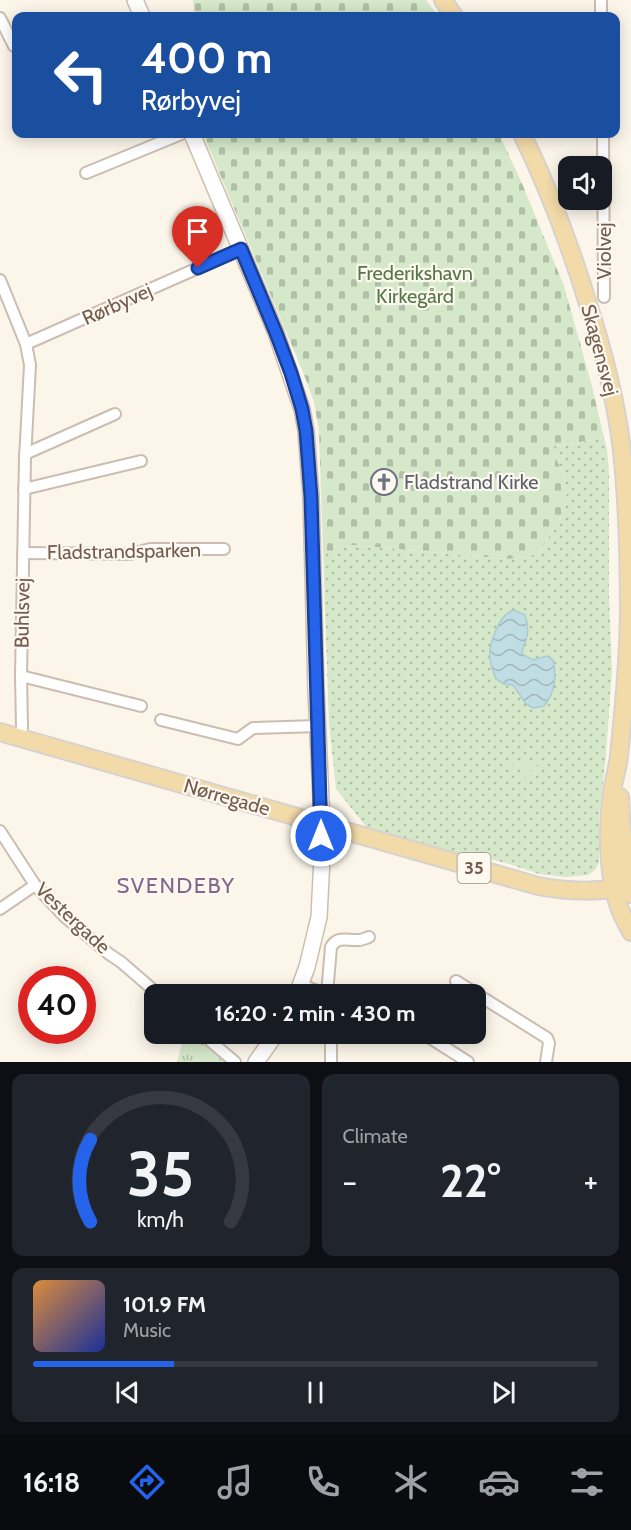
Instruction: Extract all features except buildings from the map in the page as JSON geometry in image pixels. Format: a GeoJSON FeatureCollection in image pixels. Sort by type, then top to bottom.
{"type":"FeatureCollection","features":[{"type":"Feature","properties":{"kind":"main road","name":"Skagensvej"},"geometry":{"type":"LineString","coordinates":[[524,138],[564,231],[582,286],[600,344],[621,442],[625,488],[629,615],[619,758],[625,890],[620,909],[631,932]]}},
{"type":"Feature","properties":{"kind":"main road","name":"Nørregade"},"geometry":{"type":"LineString","coordinates":[[0,732],[538,886],[565,891],[625,890]]}},
{"type":"Feature","properties":{"kind":"street"},"geometry":{"type":"LineString","coordinates":[[0,18],[12,42]]}},
{"type":"Feature","properties":{"kind":"street"},"geometry":{"type":"LineString","coordinates":[[86,173],[172,138]]}},
{"type":"Feature","properties":{"kind":"street"},"geometry":{"type":"LineString","coordinates":[[194,138],[276,333],[302,409],[306,431],[311,497],[321,886],[319,917],[301,984]]}},
{"type":"Feature","properties":{"kind":"street","name":"Violvej"},"geometry":{"type":"LineString","coordinates":[[603,138],[604,297]]}},
{"type":"Feature","properties":{"kind":"street","name":"Rørbyvej"},"geometry":{"type":"LineString","coordinates":[[26,344],[241,249]]}},
{"type":"Feature","properties":{"kind":"street","name":"Buhlsvej"},"geometry":{"type":"LineString","coordinates":[[0,280],[26,344],[30,365],[24,489],[22,727],[20,737]]}},
{"type":"Feature","properties":{"kind":"street"},"geometry":{"type":"LineString","coordinates":[[25,454],[114,414]]}},
{"type":"Feature","properties":{"kind":"street"},"geometry":{"type":"LineString","coordinates":[[24,489],[141,461]]}},
{"type":"Feature","properties":{"kind":"street","name":"Fladstrandsparken"},"geometry":{"type":"LineString","coordinates":[[23,553],[130,554],[150,549],[224,549]]}},
{"type":"Feature","properties":{"kind":"street"},"geometry":{"type":"LineString","coordinates":[[21,676],[141,706]]}},
{"type":"Feature","properties":{"kind":"street"},"geometry":{"type":"LineString","coordinates":[[161,720],[238,739],[253,728],[318,726]]}},
{"type":"Feature","properties":{"kind":"street","name":"Vestergade"},"geometry":{"type":"LineString","coordinates":[[0,831],[35,885],[65,917],[147,984]]}},
{"type":"Feature","properties":{"kind":"street"},"geometry":{"type":"LineString","coordinates":[[0,909],[35,885]]}},
{"type":"Feature","properties":{"kind":"street"},"geometry":{"type":"LineString","coordinates":[[326,984],[332,944],[338,940],[361,940],[369,936]]}},
{"type":"Feature","properties":{"kind":"street"},"geometry":{"type":"LineString","coordinates":[[456,981],[547,1038],[549,1043],[546,1062]]}},
{"type":"Feature","properties":{"kind":"street"},"geometry":{"type":"LineString","coordinates":[[214,1044],[235,1062]]}},
{"type":"Feature","properties":{"kind":"street"},"geometry":{"type":"LineString","coordinates":[[256,1062],[269,1044]]}},
{"type":"Feature","properties":{"kind":"street"},"geometry":{"type":"LineString","coordinates":[[331,1044],[332,1062]]}},
{"type":"Feature","properties":{"kind":"street"},"geometry":{"type":"LineString","coordinates":[[440,1044],[468,1062]]}},
{"type":"Feature","properties":{"kind":"green space"},"geometry":{"type":"Polygon","coordinates":[[[193,0],[426,0],[435,12],[194,12],[193,0]]]}},
{"type":"Feature","properties":{"kind":"green space","name":"Frederikshavn Kirkegård"},"geometry":{"type":"Polygon","coordinates":[[[205,138],[501,138],[564,286],[604,438],[556,446],[554,454],[567,490],[565,506],[558,523],[540,551],[533,557],[507,559],[351,545],[323,552],[319,431],[314,402],[205,138]]]}},
{"type":"Feature","properties":{"kind":"green space"},"geometry":{"type":"Polygon","coordinates":[[[604,438],[609,475],[609,597],[612,669],[599,816],[599,863],[595,870],[588,875],[566,877],[539,874],[483,857],[459,854],[368,829],[336,789],[329,723],[323,552],[350,545],[506,559],[533,557],[540,551],[558,523],[565,506],[567,490],[551,447],[604,438]]]}},
{"type":"Feature","properties":{"kind":"green space"},"geometry":{"type":"Polygon","coordinates":[[[539,759],[539,765],[513,769],[512,763],[539,759]]]}},
{"type":"Feature","properties":{"kind":"green space"},"geometry":{"type":"Polygon","coordinates":[[[540,769],[541,775],[515,779],[514,773],[540,769]]]}},
{"type":"Feature","properties":{"kind":"green space"},"geometry":{"type":"Polygon","coordinates":[[[182,1044],[203,1044],[224,1062],[177,1062],[182,1044]]]}},
{"type":"Feature","properties":{"kind":"water"},"geometry":{"type":"Polygon","coordinates":[[[514,610],[525,615],[527,624],[528,634],[522,654],[533,660],[547,656],[553,660],[554,684],[551,695],[544,706],[533,708],[526,704],[513,685],[504,684],[496,679],[492,668],[490,654],[496,631],[504,617],[514,610]]]}},
{"type":"Feature","properties":{"kind":"place","name":"Fladstrand Kirke"},"geometry":{"type":"Point","coordinates":[384,482]}},
{"type":"Feature","properties":{"kind":"district","name":"SVENDEBY"},"geometry":{"type":"Point","coordinates":[176,885]}},
{"type":"Feature","properties":{"kind":"route"},"geometry":{"type":"LineString","coordinates":[[198,268],[241,249],[276,333],[302,409],[311,497],[321,836]]}}]}
